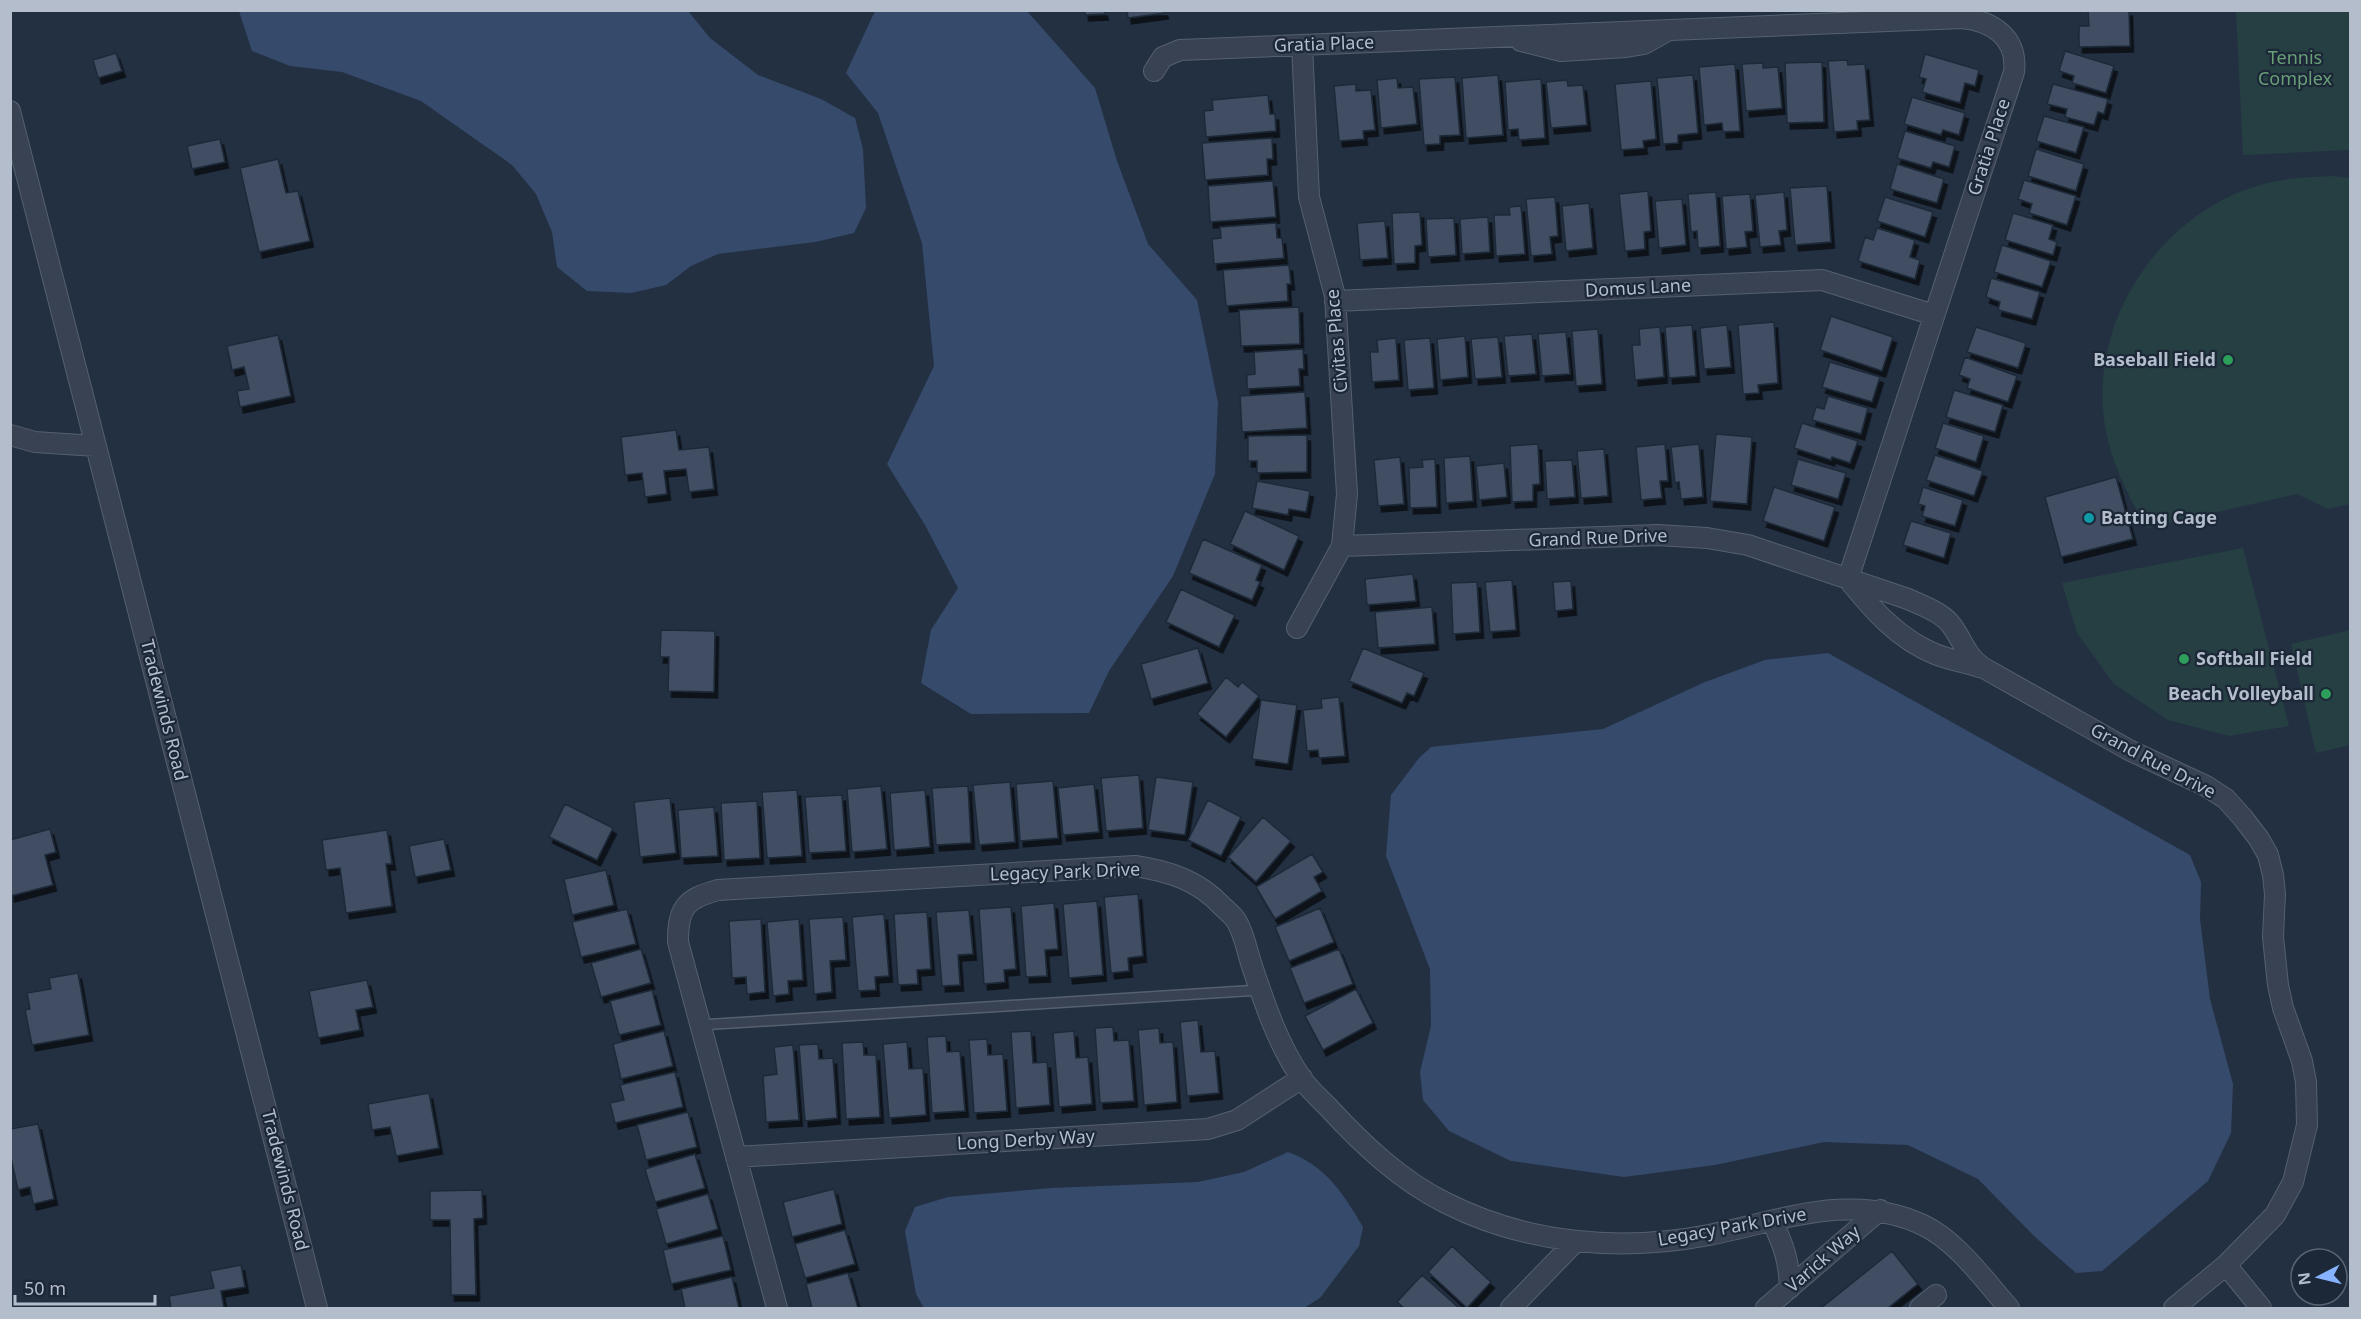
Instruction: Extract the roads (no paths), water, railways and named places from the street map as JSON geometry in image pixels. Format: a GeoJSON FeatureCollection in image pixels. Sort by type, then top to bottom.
{"type":"FeatureCollection","features":[{"type":"Feature","properties":{"kind":"street","name":"Gratia Place"},"geometry":{"type":"LineString","coordinates":[[1154,71],[1163,57],[1180,50],[1672,28],[1962,18],[1987,23],[1998,29],[2006,37],[2014,58],[2014,72],[1848,579]]}},
{"type":"Feature","properties":{"kind":"street","name":"Civitas Place"},"geometry":{"type":"LineString","coordinates":[[1297,628],[1342,546],[1347,494],[1335,301],[1309,197],[1302,45]]}},
{"type":"Feature","properties":{"kind":"street","name":"Tradewinds Road"},"geometry":{"type":"LineString","coordinates":[[10,111],[317,1308]]}},
{"type":"Feature","properties":{"kind":"street","name":"Domus Lane"},"geometry":{"type":"LineString","coordinates":[[1335,301],[1822,280],[1934,315]]}},
{"type":"Feature","properties":{"kind":"street"},"geometry":{"type":"LineString","coordinates":[[10,435],[35,442],[96,446]]}},
{"type":"Feature","properties":{"kind":"street","name":"Grand Rue Drive"},"geometry":{"type":"LineString","coordinates":[[1342,546],[1683,536],[1748,545],[1908,599],[1942,616],[1957,633],[1967,654],[1982,668]]}},
{"type":"Feature","properties":{"kind":"street","name":"Grand Rue Drive"},"geometry":{"type":"LineString","coordinates":[[1848,579],[1886,622],[1913,642],[1936,655],[1982,668],[2129,750],[2206,786],[2226,799],[2259,839],[2268,855],[2275,894],[2273,937],[2278,985],[2307,1082],[2307,1125],[2301,1156],[2284,1200],[2266,1227],[2226,1265],[2174,1308]]}},
{"type":"Feature","properties":{"kind":"street","name":"Legacy Park Drive"},"geometry":{"type":"LineString","coordinates":[[777,1308],[678,942],[678,921],[685,906],[700,895],[718,890],[1135,866],[1165,870],[1193,882],[1216,899],[1237,921],[1260,990],[1278,1034],[1302,1078],[1349,1131],[1396,1172],[1446,1203],[1504,1227],[1575,1242],[1656,1241],[1706,1235],[1835,1208],[1880,1210],[1925,1225],[1959,1251],[2009,1308]]}},
{"type":"Feature","properties":{"kind":"street","name":"Long Derby Way"},"geometry":{"type":"LineString","coordinates":[[736,1157],[1208,1129],[1237,1120],[1302,1078]]}},
{"type":"Feature","properties":{"kind":"street","name":"Varick Way"},"geometry":{"type":"LineString","coordinates":[[1766,1308],[1880,1210]]}},
{"type":"Feature","properties":{"kind":"street"},"geometry":{"type":"LineString","coordinates":[[1772,1221],[1784,1245],[1789,1263],[1790,1288]]}},
{"type":"Feature","properties":{"kind":"street"},"geometry":{"type":"LineString","coordinates":[[1511,1308],[1575,1242]]}},
{"type":"Feature","properties":{"kind":"street"},"geometry":{"type":"LineString","coordinates":[[2226,1265],[2261,1308]]}},
{"type":"Feature","properties":{"kind":"street"},"geometry":{"type":"LineString","coordinates":[[1920,1308],[1936,1295]]}},
{"type":"Feature","properties":{"kind":"lane"},"geometry":{"type":"LineString","coordinates":[[700,1025],[1260,990]]}},
{"type":"Feature","properties":{"kind":"water"},"geometry":{"type":"Polygon","coordinates":[[[239,11],[688,11],[710,38],[758,75],[821,99],[855,118],[863,149],[866,208],[854,233],[815,242],[718,254],[691,266],[666,285],[631,293],[587,291],[557,267],[552,232],[536,194],[512,165],[421,101],[342,72],[290,66],[252,51],[239,11]]]}},
{"type":"Feature","properties":{"kind":"water"},"geometry":{"type":"Polygon","coordinates":[[[875,11],[1027,11],[1095,88],[1117,161],[1148,244],[1197,300],[1218,403],[1215,474],[1173,576],[1109,671],[1089,713],[971,714],[921,683],[931,630],[958,588],[925,525],[887,464],[934,366],[922,243],[878,113],[846,73],[875,11]]]}},
{"type":"Feature","properties":{"kind":"water"},"geometry":{"type":"Polygon","coordinates":[[[1828,653],[2190,855],[2201,882],[2200,919],[2210,999],[2233,1084],[2231,1133],[2208,1181],[2102,1271],[2076,1273],[2035,1237],[1978,1179],[1908,1145],[1824,1142],[1715,1165],[1624,1177],[1511,1161],[1449,1131],[1423,1100],[1420,1072],[1431,1026],[1430,969],[1386,856],[1391,795],[1419,758],[1431,747],[1603,729],[1705,682],[1765,660],[1828,653]]]}},
{"type":"Feature","properties":{"kind":"water"},"geometry":{"type":"Polygon","coordinates":[[[1288,1152],[1313,1165],[1332,1182],[1363,1227],[1359,1246],[1320,1298],[1304,1308],[924,1308],[916,1294],[905,1231],[915,1207],[948,1197],[1052,1188],[1198,1182],[1244,1172],[1288,1152]]]}},
{"type":"Feature","properties":{"kind":"place","name":"Baseball Field"},"geometry":{"type":"Point","coordinates":[2228,360]}},
{"type":"Feature","properties":{"kind":"place","name":"Batting Cage"},"geometry":{"type":"Point","coordinates":[2089,518]}},
{"type":"Feature","properties":{"kind":"place","name":"Softball Field"},"geometry":{"type":"Point","coordinates":[2184,659]}},
{"type":"Feature","properties":{"kind":"place","name":"Beach Volleyball"},"geometry":{"type":"Point","coordinates":[2326,694]}},
{"type":"Feature","properties":{"kind":"park label","name":"Tennis Complex"},"geometry":{"type":"Point","coordinates":[2295,68]}}]}
